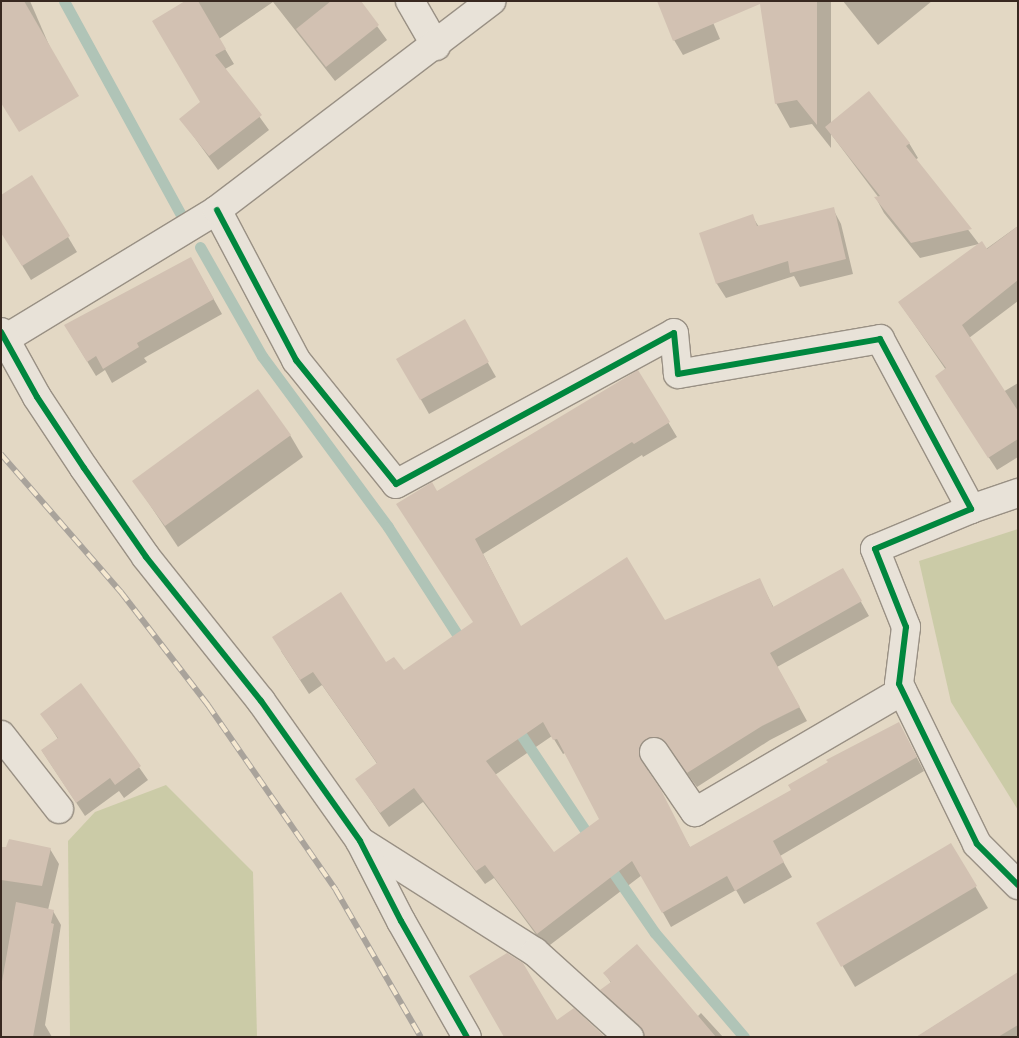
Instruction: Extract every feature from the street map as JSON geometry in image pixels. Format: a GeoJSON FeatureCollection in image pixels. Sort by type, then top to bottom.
{"type":"FeatureCollection","features":[{"type":"Feature","properties":{"kind":"street"},"geometry":{"type":"LineString","coordinates":[[410,1],[436,46]]}},
{"type":"Feature","properties":{"kind":"street"},"geometry":{"type":"LineString","coordinates":[[467,1037],[401,921],[360,841],[260,701],[146,557],[37,397],[3,335],[217,210],[436,46],[491,1]]}},
{"type":"Feature","properties":{"kind":"street"},"geometry":{"type":"LineString","coordinates":[[217,210],[296,360],[396,484],[674,333],[678,374],[880,339],[971,509]]}},
{"type":"Feature","properties":{"kind":"street"},"geometry":{"type":"LineString","coordinates":[[1018,493],[971,509],[875,549],[906,628],[899,684],[977,844],[1018,885]]}},
{"type":"Feature","properties":{"kind":"street"},"geometry":{"type":"LineString","coordinates":[[654,752],[694,812],[902,691]]}},
{"type":"Feature","properties":{"kind":"street"},"geometry":{"type":"LineString","coordinates":[[1,735],[59,809]]}},
{"type":"Feature","properties":{"kind":"street"},"geometry":{"type":"LineString","coordinates":[[360,841],[535,952],[628,1037]]}},
{"type":"Feature","properties":{"kind":"green space"},"geometry":{"type":"Polygon","coordinates":[[[1018,529],[1018,810],[951,702],[919,561],[1018,529]]]}},
{"type":"Feature","properties":{"kind":"green space"},"geometry":{"type":"Polygon","coordinates":[[[166,785],[253,872],[257,1037],[70,1037],[68,841],[95,812],[166,785]]]}},
{"type":"Feature","properties":{"kind":"building"},"geometry":{"type":"Polygon","coordinates":[[[1,1],[24,1],[79,96],[19,132],[1,103],[1,1]]]}},
{"type":"Feature","properties":{"kind":"building"},"geometry":{"type":"Polygon","coordinates":[[[185,1],[198,1],[226,49],[215,55],[262,115],[209,156],[179,119],[200,102],[152,21],[185,1]]]}},
{"type":"Feature","properties":{"kind":"building"},"geometry":{"type":"Polygon","coordinates":[[[331,1],[361,1],[379,25],[326,67],[296,29],[331,1]]]}},
{"type":"Feature","properties":{"kind":"building"},"geometry":{"type":"Polygon","coordinates":[[[657,1],[817,1],[817,125],[797,100],[775,104],[760,4],[673,41],[657,1]]]}},
{"type":"Feature","properties":{"kind":"building"},"geometry":{"type":"Polygon","coordinates":[[[869,91],[910,143],[906,146],[972,229],[911,243],[874,197],[880,196],[825,127],[869,91]]]}},
{"type":"Feature","properties":{"kind":"building"},"geometry":{"type":"Polygon","coordinates":[[[32,175],[70,236],[22,266],[1,233],[1,195],[32,175]]]}},
{"type":"Feature","properties":{"kind":"building"},"geometry":{"type":"Polygon","coordinates":[[[834,207],[846,259],[790,273],[788,261],[716,284],[699,233],[753,214],[757,226],[834,207]]]}},
{"type":"Feature","properties":{"kind":"building"},"geometry":{"type":"Polygon","coordinates":[[[1018,226],[1018,280],[962,325],[1018,411],[1018,439],[988,458],[935,376],[946,368],[898,302],[982,241],[987,249],[1018,226]]]}},
{"type":"Feature","properties":{"kind":"building"},"geometry":{"type":"Polygon","coordinates":[[[191,257],[214,299],[137,343],[139,347],[103,369],[96,356],[87,362],[64,325],[191,257]]]}},
{"type":"Feature","properties":{"kind":"building"},"geometry":{"type":"Polygon","coordinates":[[[465,319],[489,362],[420,400],[396,359],[465,319]]]}},
{"type":"Feature","properties":{"kind":"building"},"geometry":{"type":"Polygon","coordinates":[[[638,370],[670,422],[634,444],[632,442],[475,539],[521,626],[627,557],[665,620],[760,578],[773,607],[843,568],[862,601],[770,653],[800,707],[762,726],[687,773],[661,738],[652,737],[640,745],[641,760],[661,790],[690,847],[791,790],[788,785],[828,762],[826,760],[899,722],[917,757],[773,841],[784,862],[735,891],[727,876],[662,913],[632,861],[537,934],[485,865],[476,871],[414,788],[380,813],[355,779],[377,763],[313,672],[300,680],[272,637],[341,592],[386,662],[394,657],[404,670],[473,622],[396,504],[432,482],[437,491],[638,370]],[[543,722],[486,761],[554,852],[599,819],[557,739],[553,740],[543,722]]]}},
{"type":"Feature","properties":{"kind":"building"},"geometry":{"type":"Polygon","coordinates":[[[258,389],[291,435],[165,526],[132,481],[258,389]]]}},
{"type":"Feature","properties":{"kind":"building"},"geometry":{"type":"Polygon","coordinates":[[[81,683],[141,766],[115,785],[110,778],[76,803],[41,750],[58,738],[40,714],[81,683]]]}},
{"type":"Feature","properties":{"kind":"building"},"geometry":{"type":"Polygon","coordinates":[[[9,839],[51,848],[42,886],[1,880],[1,847],[6,847],[9,839]]]}},
{"type":"Feature","properties":{"kind":"building"},"geometry":{"type":"Polygon","coordinates":[[[951,843],[977,886],[841,967],[816,923],[951,843]]]}},
{"type":"Feature","properties":{"kind":"building"},"geometry":{"type":"Polygon","coordinates":[[[16,902],[54,910],[51,923],[54,924],[33,1037],[1,1037],[1,987],[16,902]]]}},
{"type":"Feature","properties":{"kind":"building"},"geometry":{"type":"Polygon","coordinates":[[[637,944],[716,1037],[644,1037],[639,1025],[600,990],[611,982],[603,973],[637,944]]]}},
{"type":"Feature","properties":{"kind":"building"},"geometry":{"type":"Polygon","coordinates":[[[507,953],[523,963],[557,1020],[574,1008],[605,1037],[504,1037],[469,976],[507,953]]]}},
{"type":"Feature","properties":{"kind":"building"},"geometry":{"type":"Polygon","coordinates":[[[1018,972],[1018,1025],[998,1037],[916,1037],[1018,972]]]}},
{"type":"Feature","properties":{"kind":"waterway"},"geometry":{"type":"LineString","coordinates":[[64,1],[180,213]]}},
{"type":"Feature","properties":{"kind":"waterway"},"geometry":{"type":"LineString","coordinates":[[200,247],[262,356],[388,527],[464,645]]}},
{"type":"Feature","properties":{"kind":"waterway"},"geometry":{"type":"LineString","coordinates":[[514,724],[593,842]]}},
{"type":"Feature","properties":{"kind":"waterway"},"geometry":{"type":"LineString","coordinates":[[606,862],[655,933],[744,1037]]}},
{"type":"Feature","properties":{"kind":"railway"},"geometry":{"type":"LineString","coordinates":[[1,454],[121,592],[208,705],[336,890],[421,1037]]}},
{"type":"Feature","properties":{"kind":"cycle path"},"geometry":{"type":"LineString","coordinates":[[217,210],[296,360],[396,484],[674,333],[678,374],[880,339],[971,509],[875,549],[906,627],[899,684],[977,844],[1018,885]]}},
{"type":"Feature","properties":{"kind":"cycle path"},"geometry":{"type":"LineString","coordinates":[[1,332],[37,397],[146,557],[261,701],[360,841],[401,921],[467,1037]]}}]}
